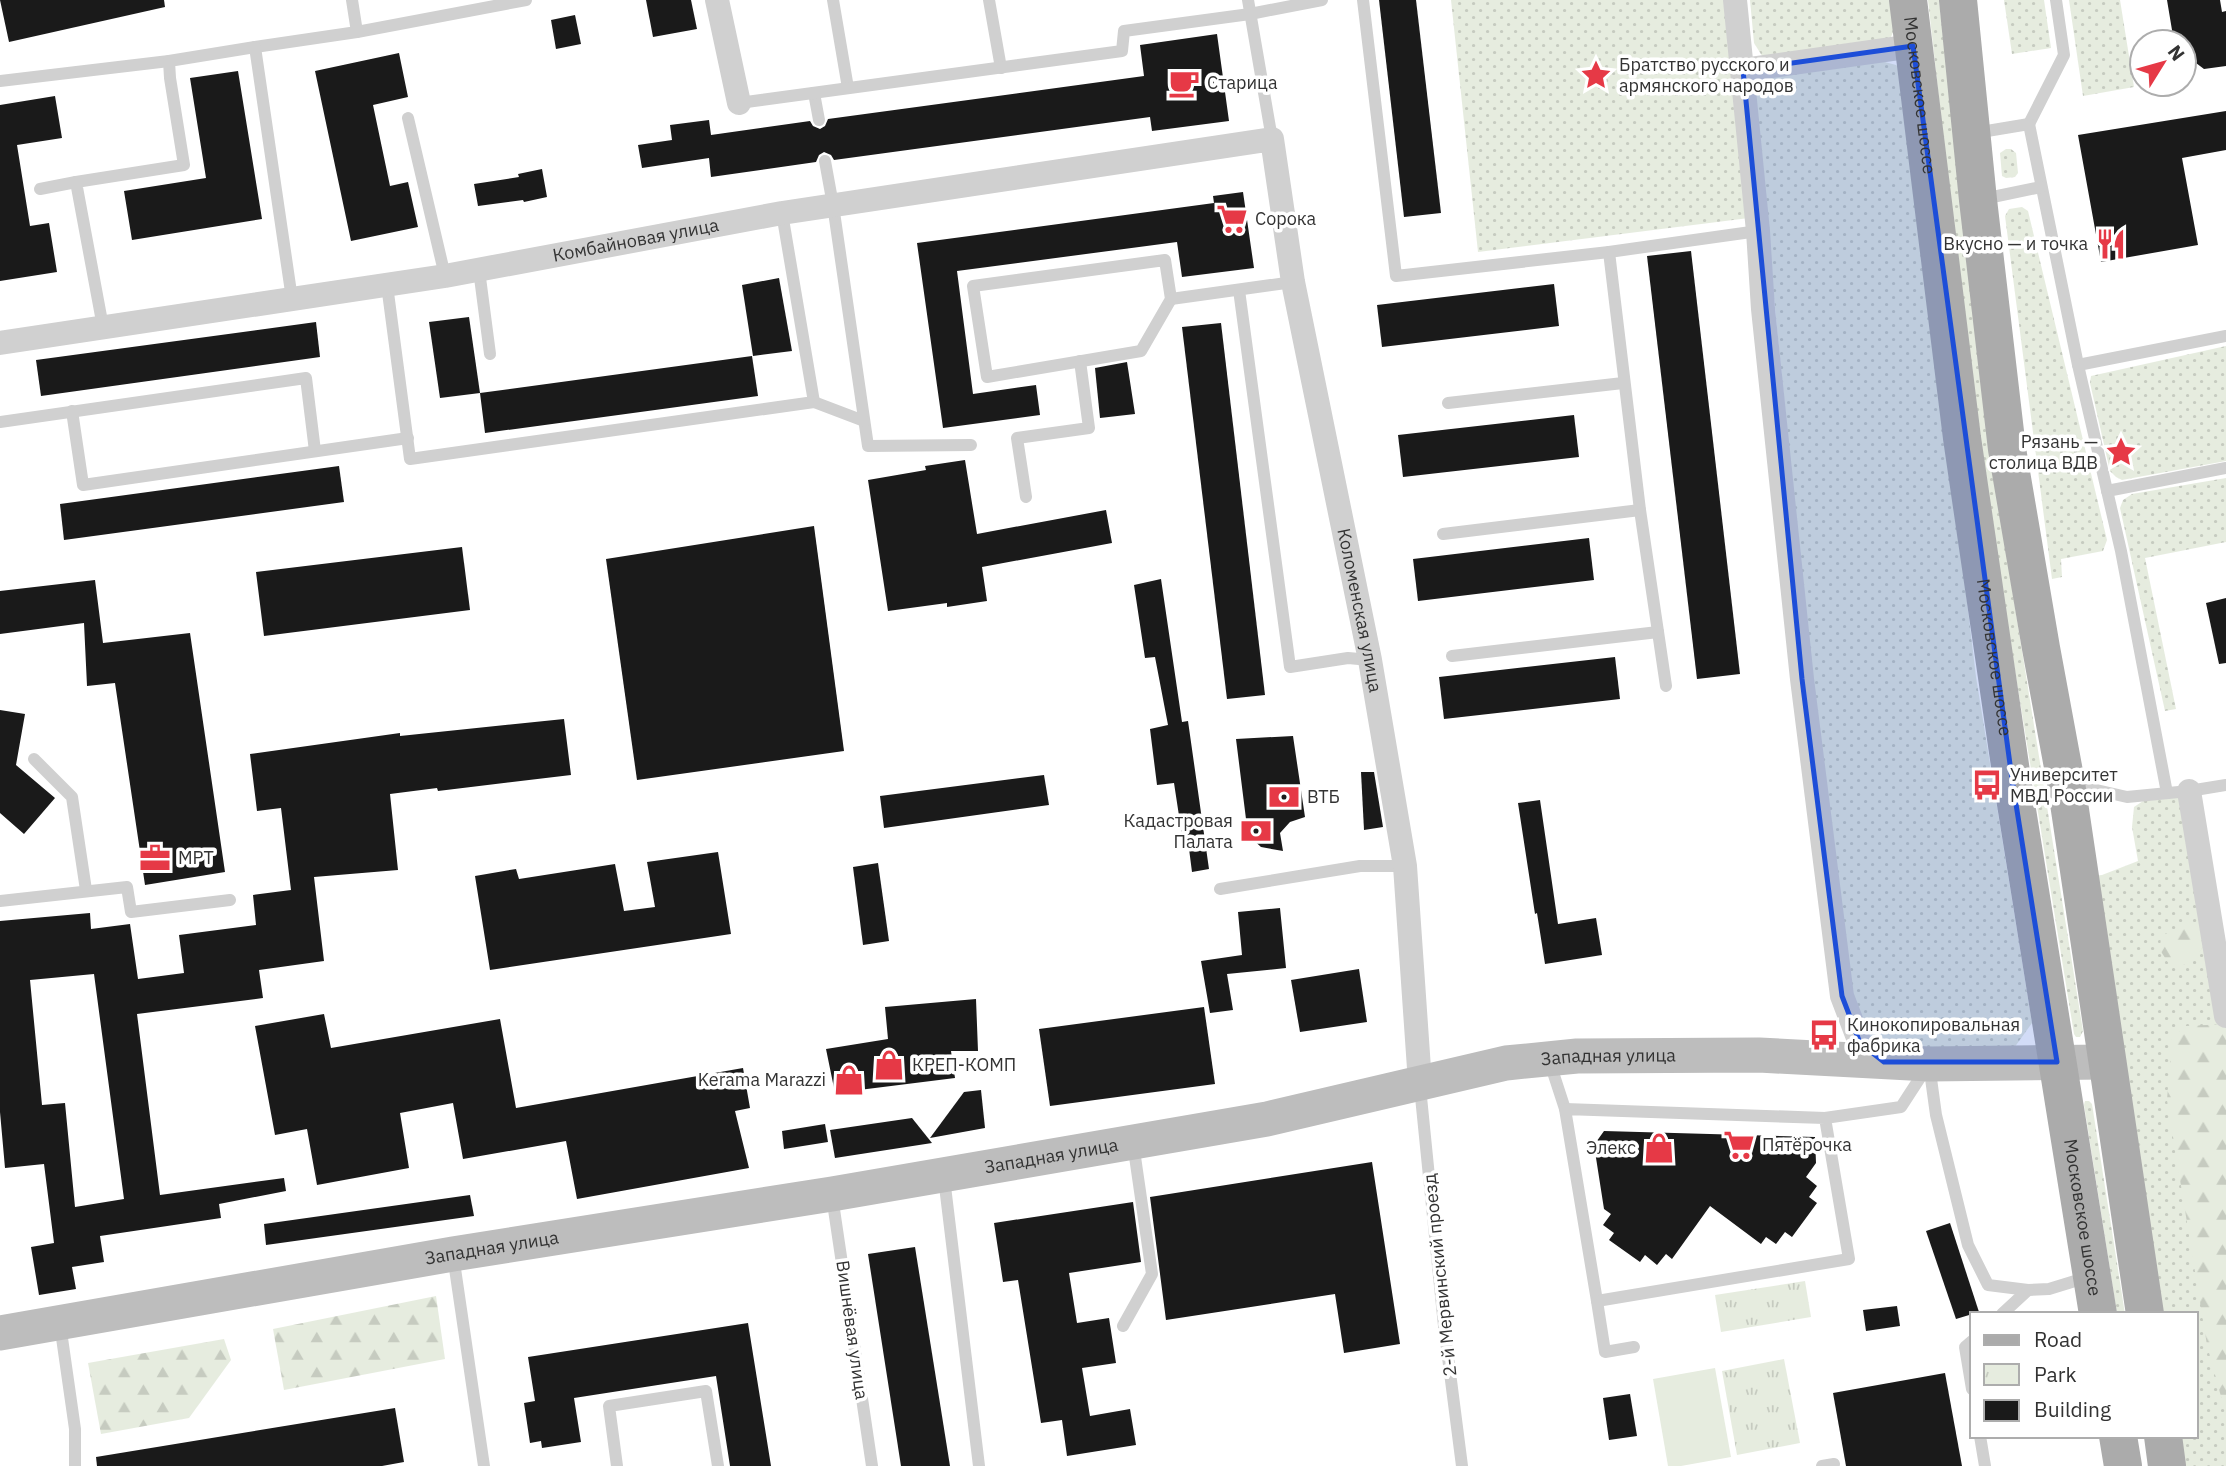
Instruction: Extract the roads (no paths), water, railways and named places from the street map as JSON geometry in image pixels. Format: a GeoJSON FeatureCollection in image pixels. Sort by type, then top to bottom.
{"type":"FeatureCollection","features":[{"type":"Feature","properties":{"kind":"main road","name":"Московское шоссе"},"geometry":{"type":"LineString","coordinates":[[1908,0],[1962,438],[2012,779],[2098,1312]]}},
{"type":"Feature","properties":{"kind":"main road"},"geometry":{"type":"LineString","coordinates":[[1958,0],[2007,449],[2040,648],[2066,783],[2145,1312]]}},
{"type":"Feature","properties":{"kind":"main road"},"geometry":{"type":"LineString","coordinates":[[2118,1438],[2123,1466]]}},
{"type":"Feature","properties":{"kind":"main road"},"geometry":{"type":"LineString","coordinates":[[2163,1438],[2167,1466]]}},
{"type":"Feature","properties":{"kind":"street"},"geometry":{"type":"LineString","coordinates":[[717,0],[739,103]]}},
{"type":"Feature","properties":{"kind":"street"},"geometry":{"type":"LineString","coordinates":[[1735,0],[1763,309],[1802,679],[1842,996],[1860,1043],[1884,1062]]}},
{"type":"Feature","properties":{"kind":"street"},"geometry":{"type":"LineString","coordinates":[[1743,70],[1913,47]]}},
{"type":"Feature","properties":{"kind":"street","name":"Комбайновая улица"},"geometry":{"type":"LineString","coordinates":[[0,343],[445,276],[782,213],[1272,139]]}},
{"type":"Feature","properties":{"kind":"street","name":"Коломенская улица"},"geometry":{"type":"LineString","coordinates":[[1272,139],[1293,282],[1370,660],[1405,866],[1420,1083]]}},
{"type":"Feature","properties":{"kind":"street"},"geometry":{"type":"LineString","coordinates":[[2178,792],[2226,1016]]}},
{"type":"Feature","properties":{"kind":"street","name":"Западная улица"},"geometry":{"type":"LineString","coordinates":[[0,1333],[453,1254],[832,1194],[1267,1119],[1506,1063],[1549,1058],[1759,1055],[1929,1064],[2108,1062]]}},
{"type":"Feature","properties":{"kind":"lane"},"geometry":{"type":"LineString","coordinates":[[352,0],[357,32]]}},
{"type":"Feature","properties":{"kind":"lane"},"geometry":{"type":"LineString","coordinates":[[0,81],[169,61],[357,32],[526,0]]}},
{"type":"Feature","properties":{"kind":"lane"},"geometry":{"type":"LineString","coordinates":[[833,0],[848,89]]}},
{"type":"Feature","properties":{"kind":"lane"},"geometry":{"type":"LineString","coordinates":[[989,0],[1002,68]]}},
{"type":"Feature","properties":{"kind":"lane"},"geometry":{"type":"LineString","coordinates":[[1248,0],[1272,139]]}},
{"type":"Feature","properties":{"kind":"lane"},"geometry":{"type":"LineString","coordinates":[[739,103],[1122,51],[1124,31],[1250,14],[1322,0]]}},
{"type":"Feature","properties":{"kind":"lane"},"geometry":{"type":"LineString","coordinates":[[1363,0],[1396,276],[1609,252],[1758,231]]}},
{"type":"Feature","properties":{"kind":"lane"},"geometry":{"type":"LineString","coordinates":[[2056,0],[2064,55],[2029,124],[2078,365],[2178,792]]}},
{"type":"Feature","properties":{"kind":"lane"},"geometry":{"type":"LineString","coordinates":[[255,47],[292,299]]}},
{"type":"Feature","properties":{"kind":"lane"},"geometry":{"type":"LineString","coordinates":[[40,189],[184,164],[169,61]]}},
{"type":"Feature","properties":{"kind":"lane"},"geometry":{"type":"LineString","coordinates":[[814,93],[819,120]]}},
{"type":"Feature","properties":{"kind":"lane"},"geometry":{"type":"LineString","coordinates":[[408,118],[445,276]]}},
{"type":"Feature","properties":{"kind":"lane"},"geometry":{"type":"LineString","coordinates":[[1971,133],[2029,124]]}},
{"type":"Feature","properties":{"kind":"lane"},"geometry":{"type":"LineString","coordinates":[[825,161],[834,205],[868,446],[971,445]]}},
{"type":"Feature","properties":{"kind":"lane"},"geometry":{"type":"LineString","coordinates":[[76,182],[103,327]]}},
{"type":"Feature","properties":{"kind":"lane"},"geometry":{"type":"LineString","coordinates":[[1978,200],[2041,187]]}},
{"type":"Feature","properties":{"kind":"lane"},"geometry":{"type":"LineString","coordinates":[[782,213],[814,402]]}},
{"type":"Feature","properties":{"kind":"lane"},"geometry":{"type":"LineString","coordinates":[[1609,252],[1623,383],[1666,686]]}},
{"type":"Feature","properties":{"kind":"lane"},"geometry":{"type":"LineString","coordinates":[[1165,260],[1171,299],[1141,351],[1080,361],[987,377],[973,286],[1165,260]]}},
{"type":"Feature","properties":{"kind":"lane"},"geometry":{"type":"LineString","coordinates":[[479,270],[491,354]]}},
{"type":"Feature","properties":{"kind":"lane"},"geometry":{"type":"LineString","coordinates":[[1171,299],[1293,282]]}},
{"type":"Feature","properties":{"kind":"lane"},"geometry":{"type":"LineString","coordinates":[[387,285],[410,459],[814,402],[864,422]]}},
{"type":"Feature","properties":{"kind":"lane"},"geometry":{"type":"LineString","coordinates":[[1239,290],[1290,667],[1349,658],[1370,660]]}},
{"type":"Feature","properties":{"kind":"lane"},"geometry":{"type":"LineString","coordinates":[[2078,365],[2226,336]]}},
{"type":"Feature","properties":{"kind":"lane"},"geometry":{"type":"LineString","coordinates":[[1026,497],[1017,438],[1089,428],[1080,361]]}},
{"type":"Feature","properties":{"kind":"lane"},"geometry":{"type":"LineString","coordinates":[[0,422],[306,377],[316,451]]}},
{"type":"Feature","properties":{"kind":"lane"},"geometry":{"type":"LineString","coordinates":[[1448,403],[1623,383]]}},
{"type":"Feature","properties":{"kind":"lane"},"geometry":{"type":"LineString","coordinates":[[72,411],[83,485],[408,438]]}},
{"type":"Feature","properties":{"kind":"lane"},"geometry":{"type":"LineString","coordinates":[[2107,491],[2226,468]]}},
{"type":"Feature","properties":{"kind":"lane"},"geometry":{"type":"LineString","coordinates":[[1443,534],[1640,510]]}},
{"type":"Feature","properties":{"kind":"lane"},"geometry":{"type":"LineString","coordinates":[[1452,656],[1658,632]]}},
{"type":"Feature","properties":{"kind":"lane"},"geometry":{"type":"LineString","coordinates":[[34,759],[72,797],[86,890]]}},
{"type":"Feature","properties":{"kind":"lane"},"geometry":{"type":"LineString","coordinates":[[2066,783],[2127,797],[2226,785]]}},
{"type":"Feature","properties":{"kind":"lane"},"geometry":{"type":"LineString","coordinates":[[1220,889],[1360,866],[1405,866]]}},
{"type":"Feature","properties":{"kind":"lane"},"geometry":{"type":"LineString","coordinates":[[0,901],[127,887],[131,912],[230,900]]}},
{"type":"Feature","properties":{"kind":"lane"},"geometry":{"type":"LineString","coordinates":[[1549,1058],[1564,1109],[1605,1352],[1634,1348]]}},
{"type":"Feature","properties":{"kind":"lane"},"geometry":{"type":"LineString","coordinates":[[1564,1109],[1825,1118],[1901,1107],[1929,1064]]}},
{"type":"Feature","properties":{"kind":"lane"},"geometry":{"type":"LineString","coordinates":[[1929,1064],[1936,1115],[1968,1245],[1988,1285],[2028,1290],[2049,1289],[2092,1276]]}},
{"type":"Feature","properties":{"kind":"lane","name":"2-й Мервинский проезд"},"geometry":{"type":"LineString","coordinates":[[1420,1083],[1444,1326],[1462,1466]]}},
{"type":"Feature","properties":{"kind":"lane"},"geometry":{"type":"LineString","coordinates":[[1597,1301],[1849,1259],[1825,1118]]}},
{"type":"Feature","properties":{"kind":"lane"},"geometry":{"type":"LineString","coordinates":[[1123,1326],[1152,1273],[1133,1143]]}},
{"type":"Feature","properties":{"kind":"lane"},"geometry":{"type":"LineString","coordinates":[[944,1174],[979,1466]]}},
{"type":"Feature","properties":{"kind":"lane","name":"Вишнёвая улица"},"geometry":{"type":"LineString","coordinates":[[832,1194],[872,1466]]}},
{"type":"Feature","properties":{"kind":"lane"},"geometry":{"type":"LineString","coordinates":[[453,1254],[484,1466]]}},
{"type":"Feature","properties":{"kind":"lane"},"geometry":{"type":"LineString","coordinates":[[2004,1312],[2028,1290]]}},
{"type":"Feature","properties":{"kind":"lane"},"geometry":{"type":"LineString","coordinates":[[60,1322],[75,1429],[75,1466]]}},
{"type":"Feature","properties":{"kind":"lane"},"geometry":{"type":"LineString","coordinates":[[1970,1343],[1965,1347],[1970,1377]]}},
{"type":"Feature","properties":{"kind":"lane"},"geometry":{"type":"LineString","coordinates":[[617,1466],[609,1406],[706,1391],[718,1466]]}},
{"type":"Feature","properties":{"kind":"lane"},"geometry":{"type":"LineString","coordinates":[[1980,1438],[1985,1466]]}},
{"type":"Feature","properties":{"kind":"place","name":"Братство русского и армянского народов"},"geometry":{"type":"Point","coordinates":[1596,75]}},
{"type":"Feature","properties":{"kind":"place","name":"Старица"},"geometry":{"type":"Point","coordinates":[1184,83]}},
{"type":"Feature","properties":{"kind":"place","name":"Сорока"},"geometry":{"type":"Point","coordinates":[1232,219]}},
{"type":"Feature","properties":{"kind":"place","name":"Вкусно — и точка"},"geometry":{"type":"Point","coordinates":[2111,244]}},
{"type":"Feature","properties":{"kind":"place","name":"Рязань — столица ВДВ"},"geometry":{"type":"Point","coordinates":[2121,452]}},
{"type":"Feature","properties":{"kind":"place","name":"Университет МВД России"},"geometry":{"type":"Point","coordinates":[1987,785]}},
{"type":"Feature","properties":{"kind":"place","name":"ВТБ"},"geometry":{"type":"Point","coordinates":[1284,797]}},
{"type":"Feature","properties":{"kind":"place","name":"Кадастровая Палата"},"geometry":{"type":"Point","coordinates":[1256,831]}},
{"type":"Feature","properties":{"kind":"place","name":"МРТ"},"geometry":{"type":"Point","coordinates":[155,858]}},
{"type":"Feature","properties":{"kind":"place","name":"Кинокопировальная фабрика"},"geometry":{"type":"Point","coordinates":[1824,1035]}},
{"type":"Feature","properties":{"kind":"place","name":"КРЕП-КОМП"},"geometry":{"type":"Point","coordinates":[889,1065]}},
{"type":"Feature","properties":{"kind":"place","name":"Kerama Marazzi"},"geometry":{"type":"Point","coordinates":[849,1080]}},
{"type":"Feature","properties":{"kind":"place","name":"Пятёрочка"},"geometry":{"type":"Point","coordinates":[1739,1145]}},
{"type":"Feature","properties":{"kind":"place","name":"Элекс"},"geometry":{"type":"Point","coordinates":[1659,1148]}}]}
